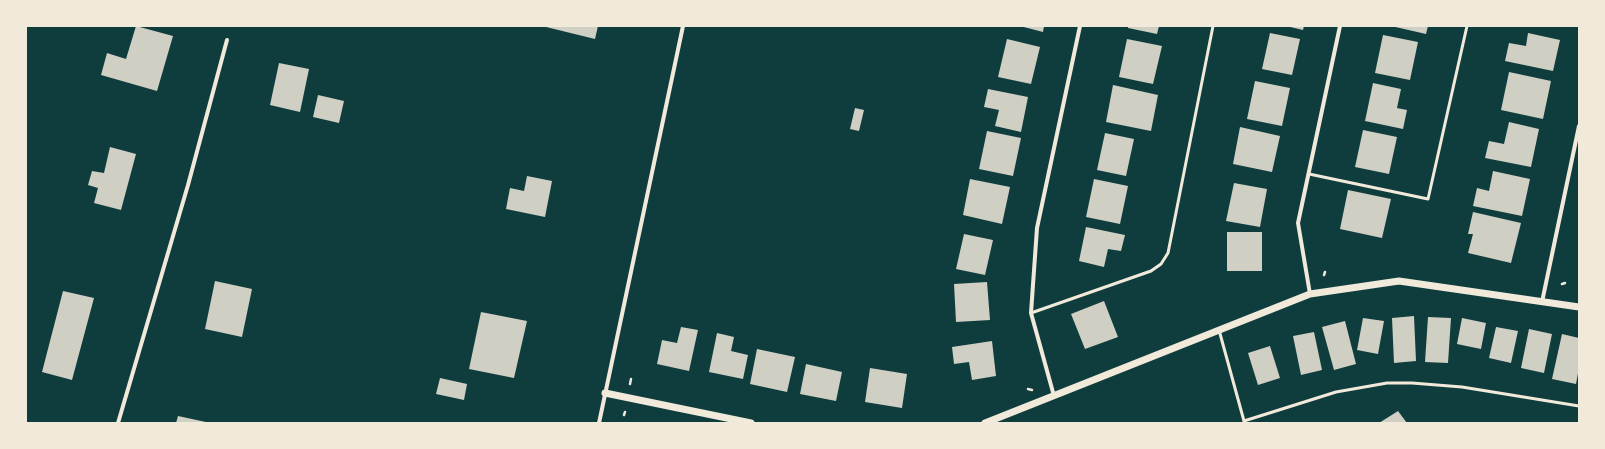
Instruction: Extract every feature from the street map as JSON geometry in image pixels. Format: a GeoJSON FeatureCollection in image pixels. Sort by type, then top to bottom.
{"type":"FeatureCollection","features":[{"type":"Feature","properties":{"kind":"street"},"geometry":{"type":"LineString","coordinates":[[599,423],[684,26]]}},
{"type":"Feature","properties":{"kind":"street"},"geometry":{"type":"LineString","coordinates":[[1054,396],[1031,312],[1037,228],[1080,26]]}},
{"type":"Feature","properties":{"kind":"street"},"geometry":{"type":"LineString","coordinates":[[1310,294],[1298,223],[1340,26]]}},
{"type":"Feature","properties":{"kind":"street"},"geometry":{"type":"LineString","coordinates":[[118,423],[188,185],[227,40]]}},
{"type":"Feature","properties":{"kind":"street"},"geometry":{"type":"LineString","coordinates":[[1542,302],[1579,126]]}},
{"type":"Feature","properties":{"kind":"street"},"geometry":{"type":"LineString","coordinates":[[985,423],[1310,294],[1399,281],[1579,307]]}},
{"type":"Feature","properties":{"kind":"street"},"geometry":{"type":"LineString","coordinates":[[605,393],[750,423]]}},
{"type":"Feature","properties":{"kind":"lane"},"geometry":{"type":"LineString","coordinates":[[1031,312],[1151,271],[1161,264],[1168,253],[1214,26]]}},
{"type":"Feature","properties":{"kind":"lane"},"geometry":{"type":"LineString","coordinates":[[1309,174],[1428,199],[1467,26]]}},
{"type":"Feature","properties":{"kind":"lane"},"geometry":{"type":"LineString","coordinates":[[1219,330],[1244,422],[1336,392],[1387,383],[1412,383],[1462,387],[1579,406]]}},
{"type":"Feature","properties":{"kind":"path"},"geometry":{"type":"LineString","coordinates":[[630,384],[631,379]]}},
{"type":"Feature","properties":{"kind":"path"},"geometry":{"type":"LineString","coordinates":[[1028,389],[1032,390]]}},
{"type":"Feature","properties":{"kind":"building"},"geometry":{"type":"Polygon","coordinates":[[[136,26],[173,36],[157,91],[101,75],[107,53],[126,59],[136,26]]]}},
{"type":"Feature","properties":{"kind":"building"},"geometry":{"type":"Polygon","coordinates":[[[542,26],[598,26],[595,39],[542,26]]]}},
{"type":"Feature","properties":{"kind":"building"},"geometry":{"type":"Polygon","coordinates":[[[1020,26],[1044,26],[1043,32],[1020,26]]]}},
{"type":"Feature","properties":{"kind":"building"},"geometry":{"type":"Polygon","coordinates":[[[1128,26],[1159,26],[1157,34],[1128,28],[1128,26]]]}},
{"type":"Feature","properties":{"kind":"building"},"geometry":{"type":"Polygon","coordinates":[[[1286,26],[1304,26],[1303,30],[1286,26]]]}},
{"type":"Feature","properties":{"kind":"building"},"geometry":{"type":"Polygon","coordinates":[[[1391,26],[1428,26],[1426,34],[1391,26]]]}},
{"type":"Feature","properties":{"kind":"building"},"geometry":{"type":"Polygon","coordinates":[[[1270,33],[1300,39],[1292,75],[1262,69],[1270,33]]]}},
{"type":"Feature","properties":{"kind":"building"},"geometry":{"type":"Polygon","coordinates":[[[1528,33],[1560,40],[1553,71],[1505,61],[1509,43],[1526,46],[1528,33]]]}},
{"type":"Feature","properties":{"kind":"building"},"geometry":{"type":"Polygon","coordinates":[[[1383,35],[1418,42],[1410,80],[1375,73],[1383,35]]]}},
{"type":"Feature","properties":{"kind":"building"},"geometry":{"type":"Polygon","coordinates":[[[1007,39],[1040,47],[1031,84],[998,77],[1007,39]]]}},
{"type":"Feature","properties":{"kind":"building"},"geometry":{"type":"Polygon","coordinates":[[[1127,39],[1162,46],[1153,84],[1119,77],[1127,39]]]}},
{"type":"Feature","properties":{"kind":"building"},"geometry":{"type":"Polygon","coordinates":[[[279,63],[309,69],[300,112],[270,105],[279,63]]]}},
{"type":"Feature","properties":{"kind":"building"},"geometry":{"type":"Polygon","coordinates":[[[1509,72],[1551,81],[1543,119],[1501,110],[1509,72]]]}},
{"type":"Feature","properties":{"kind":"building"},"geometry":{"type":"Polygon","coordinates":[[[1255,81],[1290,88],[1282,126],[1247,119],[1255,81]]]}},
{"type":"Feature","properties":{"kind":"building"},"geometry":{"type":"Polygon","coordinates":[[[1373,83],[1401,89],[1397,108],[1407,110],[1403,129],[1365,121],[1373,83]]]}},
{"type":"Feature","properties":{"kind":"building"},"geometry":{"type":"Polygon","coordinates":[[[1113,85],[1158,95],[1151,131],[1106,122],[1113,85]]]}},
{"type":"Feature","properties":{"kind":"building"},"geometry":{"type":"Polygon","coordinates":[[[988,89],[1028,97],[1021,132],[995,126],[999,110],[984,107],[988,89]]]}},
{"type":"Feature","properties":{"kind":"building"},"geometry":{"type":"Polygon","coordinates":[[[318,95],[344,101],[339,123],[313,117],[318,95]]]}},
{"type":"Feature","properties":{"kind":"building"},"geometry":{"type":"Polygon","coordinates":[[[855,108],[864,110],[859,131],[850,129],[855,108]]]}},
{"type":"Feature","properties":{"kind":"building"},"geometry":{"type":"Polygon","coordinates":[[[1509,122],[1539,129],[1531,167],[1485,158],[1489,141],[1504,144],[1509,122]]]}},
{"type":"Feature","properties":{"kind":"building"},"geometry":{"type":"Polygon","coordinates":[[[1240,127],[1280,136],[1272,172],[1233,164],[1240,127]]]}},
{"type":"Feature","properties":{"kind":"building"},"geometry":{"type":"Polygon","coordinates":[[[1363,130],[1397,137],[1389,174],[1355,167],[1363,130]]]}},
{"type":"Feature","properties":{"kind":"building"},"geometry":{"type":"Polygon","coordinates":[[[987,131],[1021,138],[1013,176],[979,169],[987,131]]]}},
{"type":"Feature","properties":{"kind":"building"},"geometry":{"type":"Polygon","coordinates":[[[1105,133],[1134,139],[1126,176],[1097,170],[1105,133]]]}},
{"type":"Feature","properties":{"kind":"building"},"geometry":{"type":"Polygon","coordinates":[[[110,147],[136,154],[121,210],[94,203],[98,188],[88,185],[92,171],[104,173],[110,147]]]}},
{"type":"Feature","properties":{"kind":"building"},"geometry":{"type":"Polygon","coordinates":[[[1493,171],[1530,179],[1522,216],[1473,206],[1477,188],[1489,191],[1493,171]]]}},
{"type":"Feature","properties":{"kind":"building"},"geometry":{"type":"Polygon","coordinates":[[[527,176],[552,181],[545,217],[506,209],[510,188],[524,191],[527,176]]]}},
{"type":"Feature","properties":{"kind":"building"},"geometry":{"type":"Polygon","coordinates":[[[970,179],[1010,187],[1002,224],[963,215],[970,179]]]}},
{"type":"Feature","properties":{"kind":"building"},"geometry":{"type":"Polygon","coordinates":[[[1094,179],[1128,186],[1120,224],[1086,217],[1094,179]]]}},
{"type":"Feature","properties":{"kind":"building"},"geometry":{"type":"Polygon","coordinates":[[[1234,183],[1267,189],[1260,227],[1226,221],[1234,183]]]}},
{"type":"Feature","properties":{"kind":"building"},"geometry":{"type":"Polygon","coordinates":[[[1348,190],[1391,199],[1382,238],[1340,229],[1348,190]]]}},
{"type":"Feature","properties":{"kind":"building"},"geometry":{"type":"Polygon","coordinates":[[[1473,212],[1521,223],[1511,263],[1468,253],[1473,234],[1468,234],[1473,212]]]}},
{"type":"Feature","properties":{"kind":"building"},"geometry":{"type":"Polygon","coordinates":[[[1086,227],[1125,235],[1121,251],[1108,249],[1104,267],[1079,261],[1086,227]]]}},
{"type":"Feature","properties":{"kind":"building"},"geometry":{"type":"Polygon","coordinates":[[[1227,232],[1262,232],[1262,271],[1227,271],[1227,232]]]}},
{"type":"Feature","properties":{"kind":"building"},"geometry":{"type":"Polygon","coordinates":[[[964,234],[993,240],[985,275],[956,269],[964,234]]]}},
{"type":"Feature","properties":{"kind":"building"},"geometry":{"type":"Polygon","coordinates":[[[215,281],[252,289],[242,337],[205,329],[215,281]]]}},
{"type":"Feature","properties":{"kind":"building"},"geometry":{"type":"Polygon","coordinates":[[[987,282],[990,320],[956,322],[954,284],[987,282]]]}},
{"type":"Feature","properties":{"kind":"building"},"geometry":{"type":"Polygon","coordinates":[[[63,291],[94,298],[72,380],[42,372],[63,291]]]}},
{"type":"Feature","properties":{"kind":"building"},"geometry":{"type":"Polygon","coordinates":[[[1104,301],[1118,337],[1085,349],[1071,314],[1104,301]]]}},
{"type":"Feature","properties":{"kind":"building"},"geometry":{"type":"Polygon","coordinates":[[[481,312],[527,321],[514,378],[469,369],[481,312]]]}},
{"type":"Feature","properties":{"kind":"building"},"geometry":{"type":"Polygon","coordinates":[[[1414,316],[1416,361],[1394,363],[1392,318],[1414,316]]]}},
{"type":"Feature","properties":{"kind":"building"},"geometry":{"type":"Polygon","coordinates":[[[1428,317],[1451,318],[1448,363],[1425,362],[1428,317]]]}},
{"type":"Feature","properties":{"kind":"building"},"geometry":{"type":"Polygon","coordinates":[[[1363,318],[1384,321],[1378,354],[1357,350],[1363,318]]]}},
{"type":"Feature","properties":{"kind":"building"},"geometry":{"type":"Polygon","coordinates":[[[1462,318],[1486,323],[1481,349],[1457,344],[1462,318]]]}},
{"type":"Feature","properties":{"kind":"building"},"geometry":{"type":"Polygon","coordinates":[[[1345,321],[1356,364],[1334,370],[1322,327],[1345,321]]]}},
{"type":"Feature","properties":{"kind":"building"},"geometry":{"type":"Polygon","coordinates":[[[681,327],[698,330],[689,371],[657,364],[662,340],[677,343],[681,327]]]}},
{"type":"Feature","properties":{"kind":"building"},"geometry":{"type":"Polygon","coordinates":[[[1496,327],[1518,331],[1511,363],[1489,358],[1496,327]]]}},
{"type":"Feature","properties":{"kind":"building"},"geometry":{"type":"Polygon","coordinates":[[[1529,329],[1552,334],[1544,373],[1521,368],[1529,329]]]}},
{"type":"Feature","properties":{"kind":"building"},"geometry":{"type":"Polygon","coordinates":[[[1314,332],[1322,370],[1301,375],[1293,336],[1314,332]]]}},
{"type":"Feature","properties":{"kind":"building"},"geometry":{"type":"Polygon","coordinates":[[[717,333],[734,337],[731,351],[748,355],[743,379],[709,372],[717,333]]]}},
{"type":"Feature","properties":{"kind":"building"},"geometry":{"type":"Polygon","coordinates":[[[1562,334],[1579,338],[1579,368],[1576,384],[1552,379],[1562,334]]]}},
{"type":"Feature","properties":{"kind":"building"},"geometry":{"type":"Polygon","coordinates":[[[992,341],[996,376],[972,380],[969,362],[954,364],[952,347],[992,341]]]}},
{"type":"Feature","properties":{"kind":"building"},"geometry":{"type":"Polygon","coordinates":[[[1270,346],[1280,378],[1258,385],[1248,353],[1270,346]]]}},
{"type":"Feature","properties":{"kind":"building"},"geometry":{"type":"Polygon","coordinates":[[[757,349],[795,357],[787,392],[750,384],[757,349]]]}},
{"type":"Feature","properties":{"kind":"building"},"geometry":{"type":"Polygon","coordinates":[[[806,364],[842,372],[836,401],[800,394],[806,364]]]}},
{"type":"Feature","properties":{"kind":"building"},"geometry":{"type":"Polygon","coordinates":[[[870,368],[907,374],[902,408],[865,402],[870,368]]]}},
{"type":"Feature","properties":{"kind":"building"},"geometry":{"type":"Polygon","coordinates":[[[440,378],[467,384],[464,400],[436,394],[440,378]]]}},
{"type":"Feature","properties":{"kind":"building"},"geometry":{"type":"Polygon","coordinates":[[[1398,411],[1407,423],[1379,423],[1398,411]]]}},
{"type":"Feature","properties":{"kind":"building"},"geometry":{"type":"Polygon","coordinates":[[[178,416],[206,422],[206,423],[176,423],[178,416]]]}}]}
